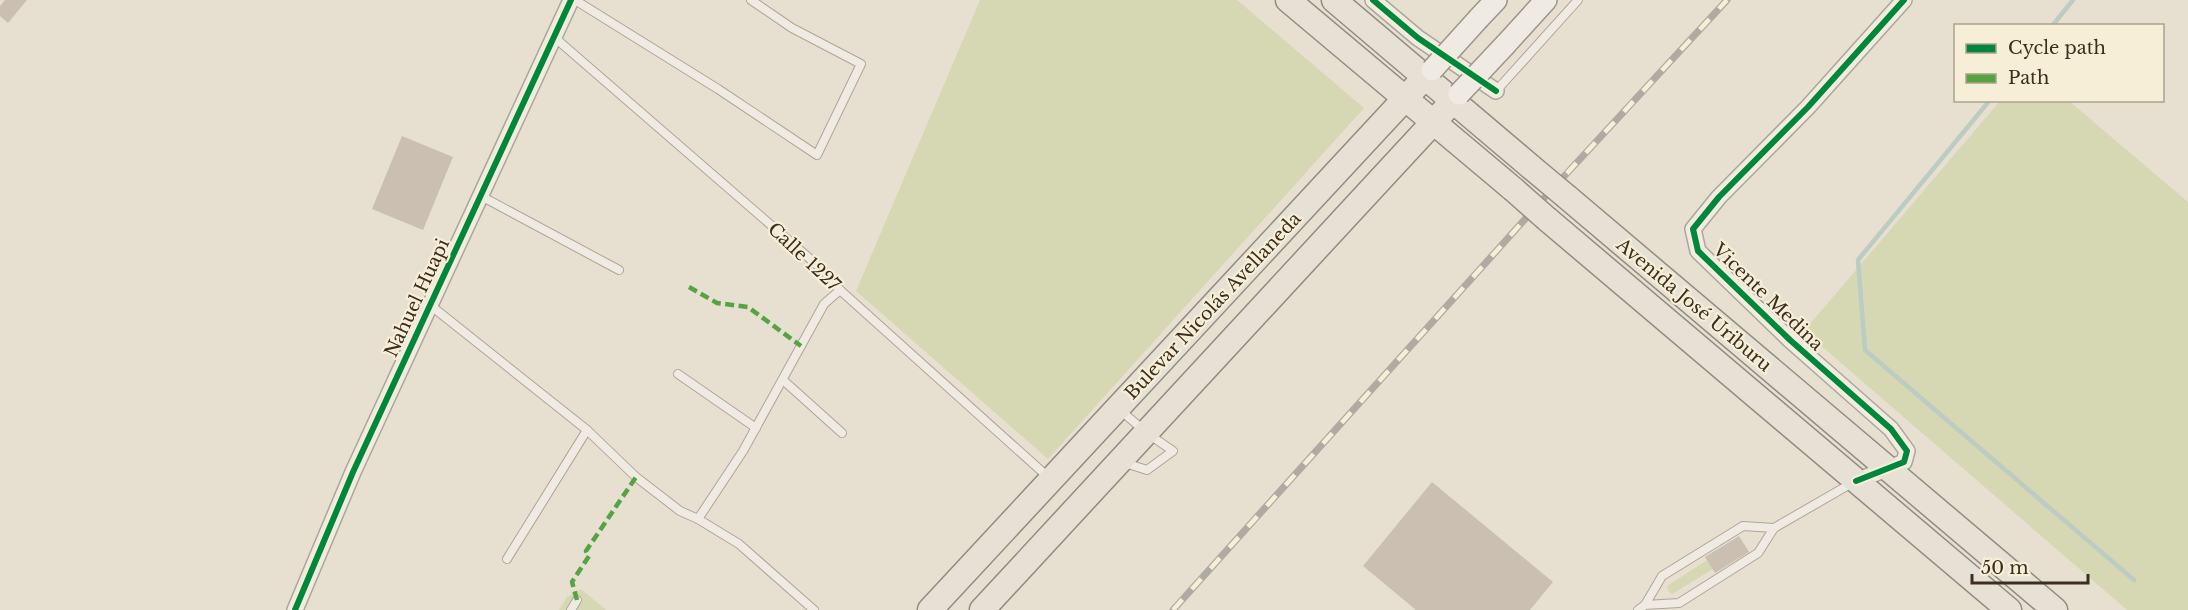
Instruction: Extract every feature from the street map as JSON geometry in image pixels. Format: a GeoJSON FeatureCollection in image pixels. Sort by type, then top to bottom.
{"type":"FeatureCollection","features":[{"type":"Feature","properties":{"kind":"main road","name":"Avenida José Uriburu"},"geometry":{"type":"LineString","coordinates":[[1288,0],[2009,610]]}},
{"type":"Feature","properties":{"kind":"main road","name":"Avenida José Uriburu"},"geometry":{"type":"LineString","coordinates":[[1334,0],[1429,74],[1531,167],[2055,610]]}},
{"type":"Feature","properties":{"kind":"main road","name":"Bulevar Nicolás Avellaneda"},"geometry":{"type":"LineString","coordinates":[[930,610],[1496,0]]}},
{"type":"Feature","properties":{"kind":"main road","name":"Bulevar Nicolás Avellaneda"},"geometry":{"type":"LineString","coordinates":[[982,610],[1546,0]]}},
{"type":"Feature","properties":{"kind":"street","name":"Nahuel Huapi"},"geometry":{"type":"LineString","coordinates":[[295,610],[353,472],[573,0]]}},
{"type":"Feature","properties":{"kind":"street"},"geometry":{"type":"LineString","coordinates":[[1373,0],[1418,38],[1496,91]]}},
{"type":"Feature","properties":{"kind":"street","name":"Vicente Medina"},"geometry":{"type":"LineString","coordinates":[[1888,469],[1904,462],[1907,451],[1891,429],[1790,340],[1698,251],[1693,229],[1719,197],[1808,107],[1904,0]]}},
{"type":"Feature","properties":{"kind":"street"},"geometry":{"type":"LineString","coordinates":[[1856,481],[1888,469]]}},
{"type":"Feature","properties":{"kind":"lane"},"geometry":{"type":"LineString","coordinates":[[573,0],[718,89],[817,155],[861,64],[792,28],[751,0]]}},
{"type":"Feature","properties":{"kind":"lane"},"geometry":{"type":"LineString","coordinates":[[1496,91],[1578,0]]}},
{"type":"Feature","properties":{"kind":"lane","name":"Calle 1227"},"geometry":{"type":"LineString","coordinates":[[554,37],[824,272],[840,290],[1051,480]]}},
{"type":"Feature","properties":{"kind":"lane"},"geometry":{"type":"LineString","coordinates":[[481,196],[619,270]]}},
{"type":"Feature","properties":{"kind":"lane"},"geometry":{"type":"LineString","coordinates":[[698,519],[743,452],[824,304],[840,290]]}},
{"type":"Feature","properties":{"kind":"lane"},"geometry":{"type":"LineString","coordinates":[[430,305],[587,430],[636,477],[680,511],[698,519],[739,544],[814,610]]}},
{"type":"Feature","properties":{"kind":"lane"},"geometry":{"type":"LineString","coordinates":[[678,374],[756,428]]}},
{"type":"Feature","properties":{"kind":"lane"},"geometry":{"type":"LineString","coordinates":[[783,380],[842,433]]}},
{"type":"Feature","properties":{"kind":"lane"},"geometry":{"type":"LineString","coordinates":[[1118,408],[1147,433]]}},
{"type":"Feature","properties":{"kind":"lane"},"geometry":{"type":"LineString","coordinates":[[507,559],[587,430]]}},
{"type":"Feature","properties":{"kind":"lane"},"geometry":{"type":"LineString","coordinates":[[1645,604],[1679,603],[1758,554],[1774,528],[1856,481]]}},
{"type":"Feature","properties":{"kind":"lane"},"geometry":{"type":"LineString","coordinates":[[1638,610],[1645,604],[1662,576],[1743,526],[1774,528]]}},
{"type":"Feature","properties":{"kind":"lane"},"geometry":{"type":"LineString","coordinates":[[571,610],[577,600]]}},
{"type":"Feature","properties":{"kind":"green space"},"geometry":{"type":"Polygon","coordinates":[[[980,0],[1237,0],[1364,108],[1048,459],[856,291],[980,0]]]}},
{"type":"Feature","properties":{"kind":"green space"},"geometry":{"type":"Polygon","coordinates":[[[1999,102],[2070,102],[2188,202],[2188,610],[2127,610],[1804,331],[1999,102]]]}},
{"type":"Feature","properties":{"kind":"green space"},"geometry":{"type":"Polygon","coordinates":[[[1707,560],[1713,569],[1672,594],[1669,592],[1667,586],[1707,560]]]}},
{"type":"Feature","properties":{"kind":"green space"},"geometry":{"type":"Polygon","coordinates":[[[581,589],[606,610],[559,610],[567,597],[581,589]]]}},
{"type":"Feature","properties":{"kind":"building"},"geometry":{"type":"Polygon","coordinates":[[[5,0],[27,0],[8,23],[0,16],[0,6],[5,0]]]}},
{"type":"Feature","properties":{"kind":"building"},"geometry":{"type":"Polygon","coordinates":[[[402,136],[453,157],[423,230],[372,209],[402,136]]]}},
{"type":"Feature","properties":{"kind":"building"},"geometry":{"type":"Polygon","coordinates":[[[1432,482],[1553,582],[1530,610],[1416,610],[1363,566],[1432,482]]]}},
{"type":"Feature","properties":{"kind":"building"},"geometry":{"type":"Polygon","coordinates":[[[1739,536],[1749,552],[1715,573],[1705,557],[1739,536]]]}},
{"type":"Feature","properties":{"kind":"waterway"},"geometry":{"type":"LineString","coordinates":[[2054,24],[2073,0]]}},
{"type":"Feature","properties":{"kind":"waterway"},"geometry":{"type":"LineString","coordinates":[[1988,102],[1858,260],[1865,350],[2134,580]]}},
{"type":"Feature","properties":{"kind":"railway"},"geometry":{"type":"LineString","coordinates":[[1173,610],[1545,197],[1727,0]]}},
{"type":"Feature","properties":{"kind":"marked path"},"geometry":{"type":"LineString","coordinates":[[689,287],[717,303],[748,307],[801,346]]}},
{"type":"Feature","properties":{"kind":"marked path"},"geometry":{"type":"LineString","coordinates":[[577,600],[572,582],[589,556],[586,551],[636,477]]}},
{"type":"Feature","properties":{"kind":"cycle path"},"geometry":{"type":"LineString","coordinates":[[295,610],[353,472],[571,0]]}},
{"type":"Feature","properties":{"kind":"cycle path"},"geometry":{"type":"LineString","coordinates":[[1373,0],[1418,38],[1496,91]]}},
{"type":"Feature","properties":{"kind":"cycle path"},"geometry":{"type":"LineString","coordinates":[[1856,481],[1904,462],[1907,451],[1891,429],[1790,340],[1698,251],[1693,229],[1719,197],[1808,107],[1904,0]]}}]}
